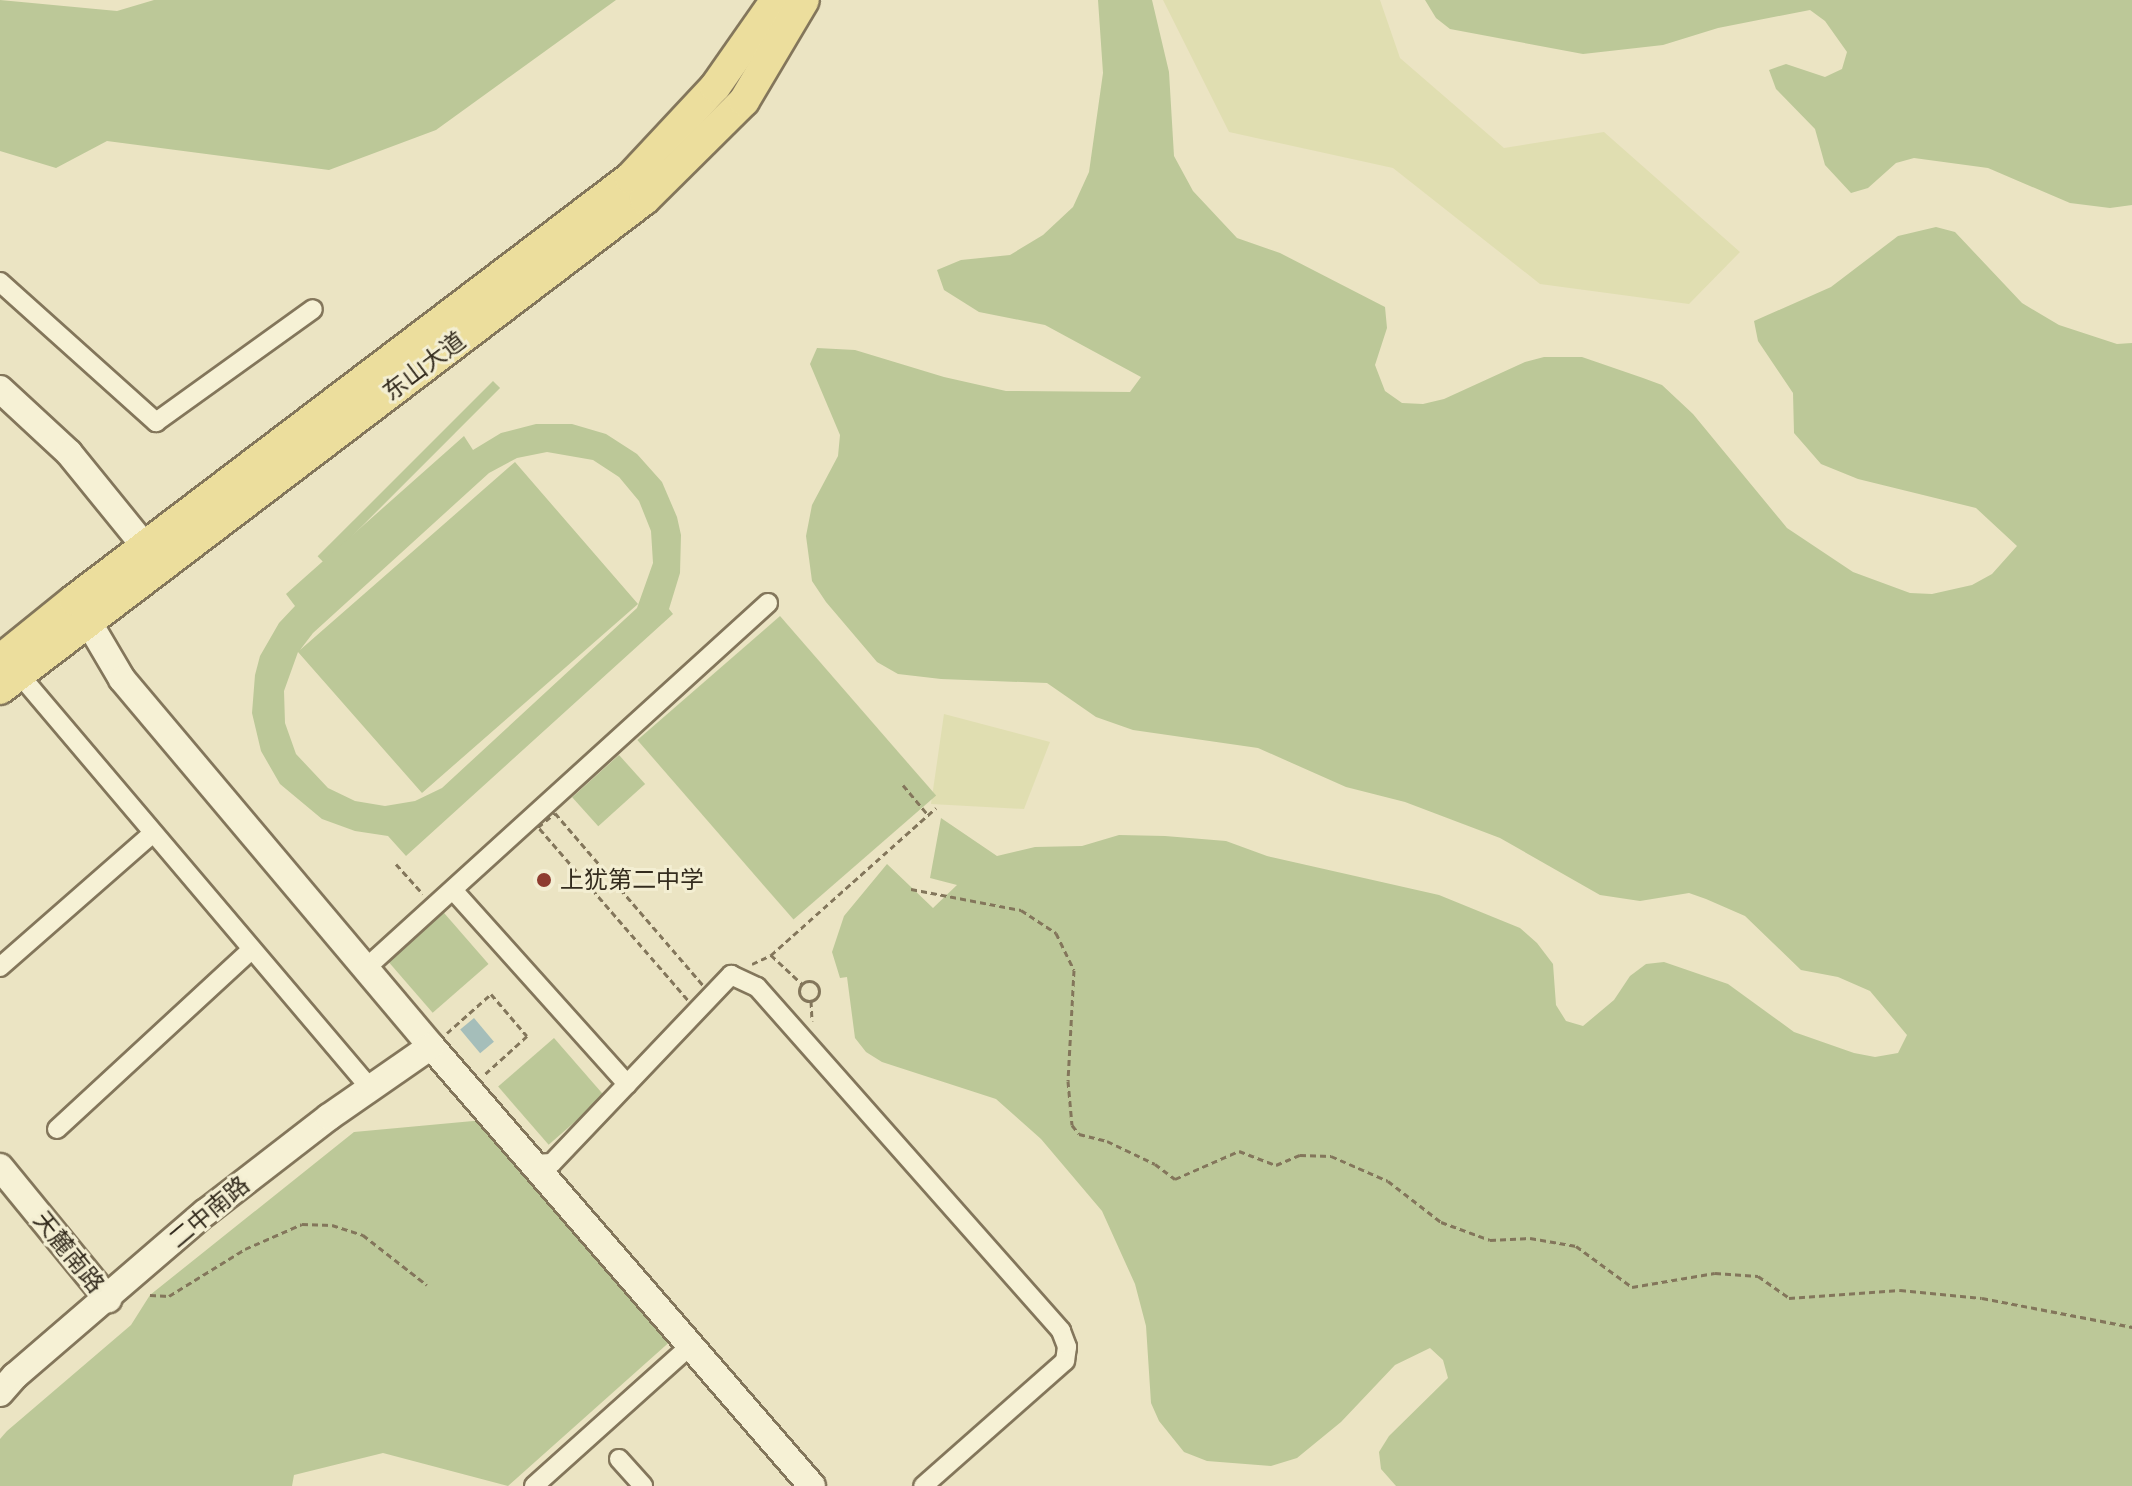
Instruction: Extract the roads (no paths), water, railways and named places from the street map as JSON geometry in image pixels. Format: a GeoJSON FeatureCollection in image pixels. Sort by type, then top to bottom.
{"type":"FeatureCollection","features":[{"type":"Feature","properties":{"kind":"main road","name":"东山大道"},"geometry":{"type":"LineString","coordinates":[[6,675],[82,610],[630,178],[715,87],[776,0]]}},
{"type":"Feature","properties":{"kind":"main road","name":"东山大道"},"geometry":{"type":"LineString","coordinates":[[153,556],[645,199],[744,101],[804,0]]}},
{"type":"Feature","properties":{"kind":"street"},"geometry":{"type":"LineString","coordinates":[[0,282],[156,422],[313,309]]}},
{"type":"Feature","properties":{"kind":"street"},"geometry":{"type":"LineString","coordinates":[[0,389],[69,453],[153,556]]}},
{"type":"Feature","properties":{"kind":"street"},"geometry":{"type":"LineString","coordinates":[[366,968],[768,603]]}},
{"type":"Feature","properties":{"kind":"street"},"geometry":{"type":"LineString","coordinates":[[82,610],[122,679],[366,968],[438,1040],[533,1164],[812,1486]]}},
{"type":"Feature","properties":{"kind":"street"},"geometry":{"type":"LineString","coordinates":[[6,675],[153,833],[370,1088]]}},
{"type":"Feature","properties":{"kind":"street"},"geometry":{"type":"LineString","coordinates":[[0,967],[153,833]]}},
{"type":"Feature","properties":{"kind":"street"},"geometry":{"type":"LineString","coordinates":[[453,890],[627,1084]]}},
{"type":"Feature","properties":{"kind":"street"},"geometry":{"type":"LineString","coordinates":[[57,1129],[252,949]]}},
{"type":"Feature","properties":{"kind":"street"},"geometry":{"type":"LineString","coordinates":[[533,1164],[552,1163],[731,975],[757,987],[1061,1331],[1067,1347],[1065,1361],[923,1486]]}},
{"type":"Feature","properties":{"kind":"street","name":"二中南路"},"geometry":{"type":"LineString","coordinates":[[0,1393],[206,1212],[438,1040]]}},
{"type":"Feature","properties":{"kind":"street","name":"天麓南路"},"geometry":{"type":"LineString","coordinates":[[0,1167],[108,1299]]}},
{"type":"Feature","properties":{"kind":"street"},"geometry":{"type":"LineString","coordinates":[[534,1486],[691,1345]]}},
{"type":"Feature","properties":{"kind":"street"},"geometry":{"type":"LineString","coordinates":[[619,1459],[643,1486]]}},
{"type":"Feature","properties":{"kind":"water"},"geometry":{"type":"Polygon","coordinates":[[[474,1018],[494,1042],[480,1053],[460,1030],[474,1018]]]}},
{"type":"Feature","properties":{"kind":"place","name":"上犹第二中学"},"geometry":{"type":"Point","coordinates":[544,880]}}]}
